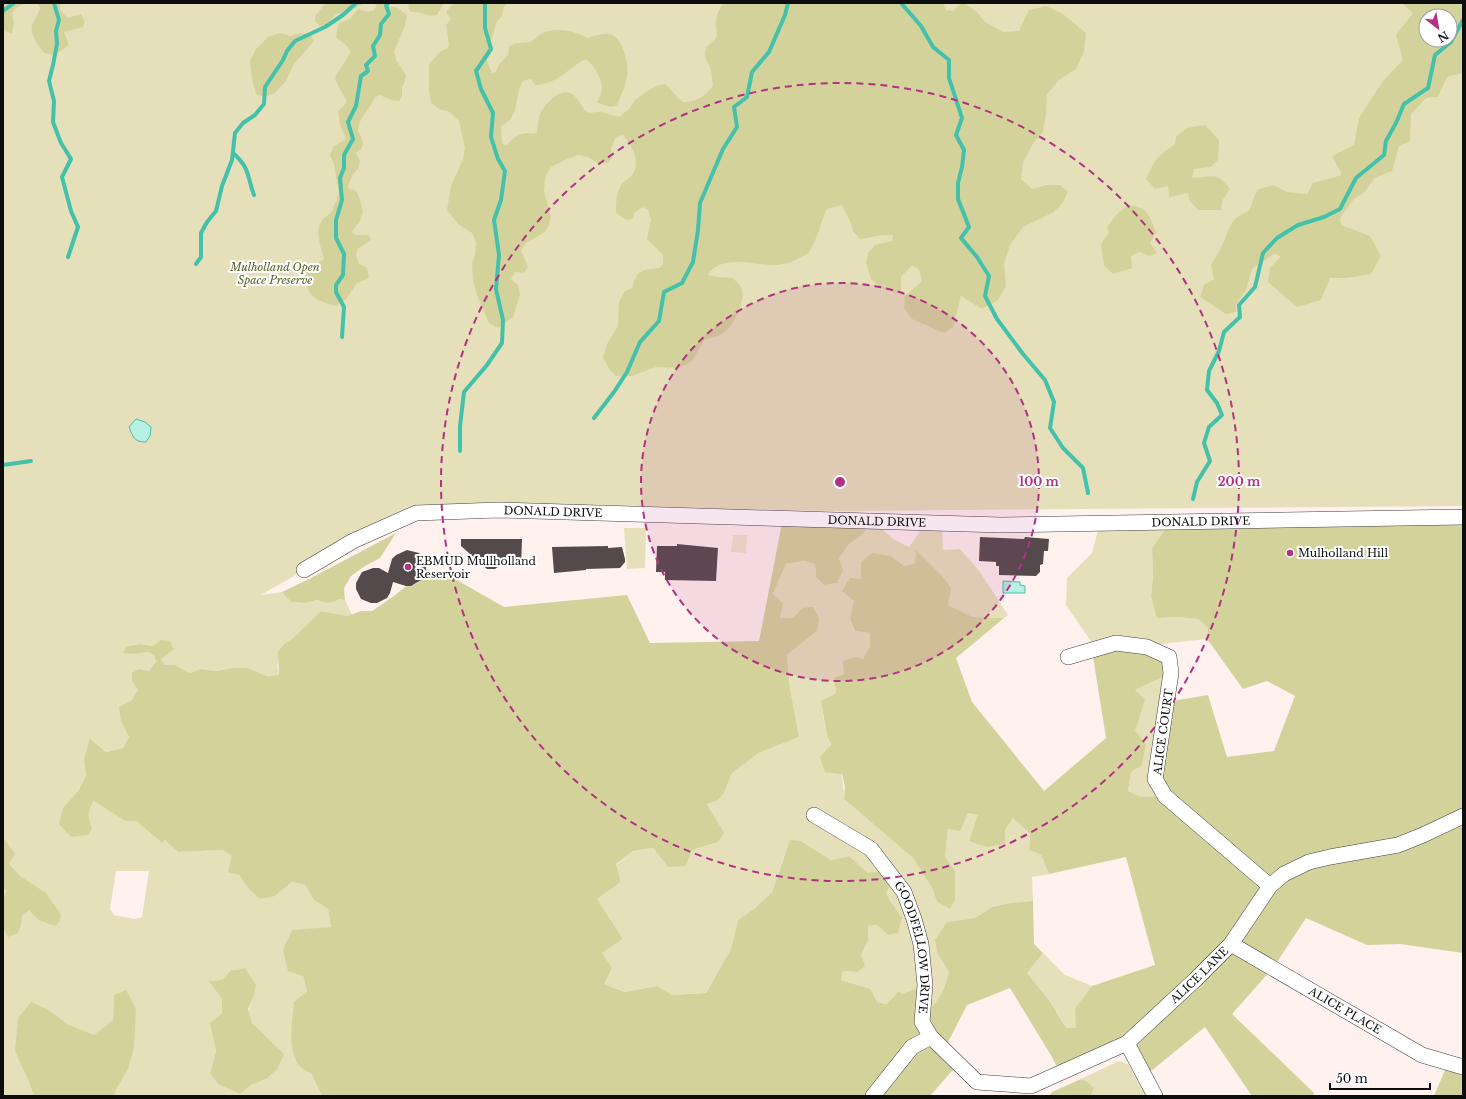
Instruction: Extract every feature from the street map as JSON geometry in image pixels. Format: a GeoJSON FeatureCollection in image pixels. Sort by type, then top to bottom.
{"type":"FeatureCollection","features":[{"type":"Feature","properties":{"kind":"street","name":"DONALD DRIVE"},"geometry":{"type":"LineString","coordinates":[[304,570],[353,541],[416,514],[498,510],[1001,525],[1463,517]]}},
{"type":"Feature","properties":{"kind":"street","name":"ALICE COURT"},"geometry":{"type":"LineString","coordinates":[[1068,657],[1116,643],[1147,647],[1169,657],[1171,673],[1155,779],[1165,796],[1270,886]]}},
{"type":"Feature","properties":{"kind":"street","name":"GOODFELLOW DRIVE"},"geometry":{"type":"LineString","coordinates":[[814,814],[871,849],[904,892],[914,919],[920,944],[925,985],[922,1022],[931,1037]]}},
{"type":"Feature","properties":{"kind":"street","name":"ALICE LANE"},"geometry":{"type":"LineString","coordinates":[[931,1037],[977,1082],[1030,1086],[1127,1043],[1196,979],[1231,944],[1270,886],[1284,874],[1309,862],[1398,845],[1463,816]]}},
{"type":"Feature","properties":{"kind":"street","name":"ALICE PLACE"},"geometry":{"type":"LineString","coordinates":[[1231,944],[1422,1055],[1463,1067]]}},
{"type":"Feature","properties":{"kind":"street"},"geometry":{"type":"LineString","coordinates":[[873,1096],[912,1047],[931,1037]]}},
{"type":"Feature","properties":{"kind":"street"},"geometry":{"type":"LineString","coordinates":[[1127,1043],[1155,1096]]}},
{"type":"Feature","properties":{"kind":"green space","name":"Mulholland Open Space Preserve"},"geometry":{"type":"Polygon","coordinates":[[[3,3],[1463,3],[1463,506],[835,511],[607,507],[416,514],[304,570],[261,595],[282,592],[291,602],[306,603],[317,600],[327,603],[334,602],[339,599],[345,600],[352,615],[348,616],[321,611],[293,638],[284,644],[277,666],[279,675],[267,676],[248,668],[233,668],[216,671],[200,669],[190,673],[175,665],[165,665],[153,646],[140,644],[135,654],[148,652],[154,655],[156,663],[149,671],[139,669],[132,681],[138,690],[121,721],[129,737],[123,748],[106,752],[91,738],[84,759],[86,776],[78,791],[63,808],[92,828],[89,814],[90,808],[94,801],[125,821],[136,821],[162,843],[165,840],[178,852],[222,850],[232,856],[239,875],[249,889],[275,896],[292,882],[305,885],[314,900],[328,909],[331,927],[313,929],[303,976],[307,992],[311,1073],[322,1096],[114,1096],[128,1069],[114,995],[113,1020],[94,1036],[67,1024],[49,1010],[27,1077],[34,1096],[3,1096],[3,3]],[[116,871],[110,909],[114,915],[134,919],[142,917],[149,871],[116,871]],[[231,970],[223,979],[215,981],[208,980],[222,999],[222,1014],[214,1038],[216,1051],[210,1073],[231,1090],[240,1094],[251,1085],[266,1079],[263,1035],[254,1026],[250,1018],[249,1009],[253,998],[237,970],[231,970]]]}},
{"type":"Feature","properties":{"kind":"green space"},"geometry":{"type":"Polygon","coordinates":[[[873,521],[893,539],[909,547],[925,522],[942,523],[943,550],[960,549],[980,572],[1008,615],[1004,618],[973,617],[948,605],[916,551],[915,563],[904,566],[891,556],[861,579],[850,619],[855,631],[870,633],[870,646],[861,661],[844,674],[834,679],[836,693],[821,701],[827,735],[843,782],[844,799],[913,858],[932,888],[937,902],[950,909],[955,900],[955,871],[945,856],[948,829],[968,813],[978,814],[1005,830],[1013,817],[1030,835],[1029,850],[1041,855],[1049,874],[1032,877],[1033,901],[1010,903],[992,907],[975,918],[947,922],[938,955],[949,972],[943,991],[929,1012],[899,991],[888,1004],[877,1002],[871,989],[841,980],[843,971],[857,972],[861,955],[868,941],[868,926],[877,925],[888,935],[898,932],[892,902],[868,873],[849,856],[831,860],[801,841],[784,856],[772,892],[755,908],[738,920],[731,949],[706,993],[672,995],[656,986],[626,992],[604,984],[602,953],[623,939],[597,899],[621,882],[616,865],[633,851],[653,848],[668,867],[692,850],[718,842],[723,833],[707,803],[724,793],[732,773],[759,753],[799,737],[790,688],[787,655],[817,631],[802,608],[793,618],[780,618],[773,594],[786,564],[804,561],[815,564],[816,577],[824,585],[837,583],[839,559],[848,545],[863,534],[873,521]]]}},
{"type":"Feature","properties":{"kind":"green space"},"geometry":{"type":"Polygon","coordinates":[[[1171,521],[1152,548],[1153,575],[1151,596],[1158,618],[1177,617],[1198,619],[1208,628],[1207,639],[1147,647],[1092,650],[1090,640],[1066,605],[1067,578],[1092,553],[1100,523],[1171,521]]]}},
{"type":"Feature","properties":{"kind":"green space"},"geometry":{"type":"Polygon","coordinates":[[[624,528],[646,528],[645,568],[627,569],[624,528]]]}},
{"type":"Feature","properties":{"kind":"green space"},"geometry":{"type":"Polygon","coordinates":[[[1171,673],[1165,796],[1142,797],[1128,791],[1131,772],[1142,765],[1135,731],[1135,690],[1171,673]]]}},
{"type":"Feature","properties":{"kind":"green space"},"geometry":{"type":"Polygon","coordinates":[[[1043,953],[1065,975],[1092,986],[1075,1008],[1077,1028],[1066,1028],[1049,1000],[1027,973],[1043,953]]]}},
{"type":"Feature","properties":{"kind":"green space"},"geometry":{"type":"Polygon","coordinates":[[[1119,1061],[1129,1065],[1146,1096],[1091,1096],[1094,1088],[1088,1082],[1081,1079],[1119,1061]]]}},
{"type":"Feature","properties":{"kind":"shaded area"},"geometry":{"type":"Polygon","coordinates":[[[3,3],[26,3],[16,8],[12,13],[14,23],[12,34],[5,31],[3,32],[3,3]]]}},
{"type":"Feature","properties":{"kind":"shaded area"},"geometry":{"type":"Polygon","coordinates":[[[37,3],[61,3],[60,9],[67,18],[81,14],[85,22],[83,27],[64,32],[69,45],[55,55],[44,53],[33,35],[32,27],[40,8],[37,3]]]}},
{"type":"Feature","properties":{"kind":"shaded area"},"geometry":{"type":"Polygon","coordinates":[[[326,3],[373,3],[363,4],[346,13],[336,14],[325,25],[320,26],[315,21],[315,16],[326,3]]]}},
{"type":"Feature","properties":{"kind":"shaded area"},"geometry":{"type":"Polygon","coordinates":[[[373,3],[390,3],[389,6],[398,8],[407,15],[405,26],[394,51],[396,60],[406,75],[402,87],[402,97],[399,101],[391,100],[380,95],[375,97],[360,121],[358,131],[363,143],[359,151],[356,153],[360,161],[358,169],[353,174],[348,186],[349,189],[355,190],[358,194],[363,211],[361,219],[352,232],[356,235],[368,235],[371,239],[357,250],[356,256],[359,264],[367,268],[369,277],[357,283],[347,298],[336,306],[316,299],[312,295],[307,285],[307,270],[324,259],[318,235],[320,225],[332,211],[339,194],[334,164],[330,155],[334,146],[345,140],[345,136],[340,125],[338,111],[346,103],[346,99],[337,84],[335,77],[351,52],[345,44],[336,38],[338,25],[350,19],[358,9],[368,12],[374,10],[377,6],[373,3]]]}},
{"type":"Feature","properties":{"kind":"shaded area"},"geometry":{"type":"Polygon","coordinates":[[[408,3],[444,3],[437,15],[427,15],[418,12],[411,12],[409,10],[408,3]]]}},
{"type":"Feature","properties":{"kind":"shaded area"},"geometry":{"type":"Polygon","coordinates":[[[454,3],[506,3],[502,16],[497,21],[488,51],[487,61],[492,73],[496,72],[500,64],[508,55],[509,47],[517,43],[530,42],[548,31],[559,30],[577,33],[587,38],[608,34],[613,36],[621,43],[626,57],[627,78],[617,105],[610,107],[597,102],[602,91],[600,79],[597,72],[586,59],[557,79],[550,82],[535,85],[531,79],[523,81],[519,89],[515,111],[510,120],[501,126],[502,143],[506,146],[518,136],[537,132],[539,117],[543,108],[551,99],[565,92],[570,93],[578,99],[584,109],[588,112],[601,112],[619,117],[629,109],[635,100],[656,86],[665,84],[683,102],[700,98],[713,86],[711,69],[706,58],[705,50],[716,37],[717,16],[719,10],[725,3],[943,3],[946,10],[953,11],[961,3],[964,3],[976,11],[985,22],[1003,32],[1019,31],[1029,10],[1046,6],[1063,14],[1086,33],[1084,52],[1076,69],[1060,79],[1047,94],[1043,132],[1034,142],[1023,162],[1021,179],[1032,189],[1046,185],[1060,185],[1068,192],[1063,202],[1054,212],[1023,227],[1010,245],[1004,264],[1006,286],[998,300],[982,309],[961,296],[953,327],[944,333],[912,319],[904,308],[905,296],[922,281],[919,270],[912,265],[901,277],[901,289],[898,293],[882,288],[871,279],[866,263],[868,253],[875,245],[892,241],[893,235],[860,239],[853,231],[842,205],[827,209],[815,242],[807,254],[780,265],[738,262],[729,263],[721,265],[707,275],[733,278],[740,286],[742,291],[741,303],[737,316],[730,327],[720,335],[705,339],[692,361],[679,368],[656,367],[632,376],[616,376],[610,370],[603,358],[607,344],[618,326],[619,302],[625,291],[632,288],[638,274],[645,270],[660,268],[663,264],[663,255],[647,239],[651,219],[648,210],[643,207],[635,212],[632,219],[626,220],[616,213],[619,188],[622,183],[633,174],[636,167],[634,152],[623,135],[616,137],[611,148],[612,158],[608,163],[598,163],[588,157],[578,155],[551,167],[545,177],[544,192],[551,215],[549,225],[545,232],[525,244],[521,251],[528,267],[524,273],[515,272],[511,279],[518,285],[520,295],[513,317],[498,328],[489,323],[477,295],[473,281],[472,263],[475,255],[476,243],[472,233],[458,224],[447,210],[451,186],[463,159],[465,148],[459,121],[450,112],[439,109],[431,103],[429,89],[429,64],[441,51],[448,48],[449,44],[446,25],[451,19],[446,12],[454,3]]]}},
{"type":"Feature","properties":{"kind":"shaded area"},"geometry":{"type":"Polygon","coordinates":[[[1402,3],[1463,3],[1462,73],[1447,77],[1438,97],[1426,98],[1411,114],[1410,141],[1399,146],[1392,171],[1374,178],[1365,192],[1354,199],[1340,218],[1341,225],[1370,236],[1381,256],[1371,274],[1347,278],[1330,278],[1321,300],[1297,307],[1268,282],[1270,268],[1281,256],[1274,254],[1252,269],[1246,290],[1236,304],[1236,312],[1226,314],[1200,297],[1204,285],[1214,279],[1211,265],[1221,249],[1231,225],[1237,217],[1249,211],[1257,190],[1273,185],[1287,192],[1307,194],[1313,183],[1342,175],[1332,156],[1354,145],[1359,118],[1383,81],[1403,60],[1396,35],[1413,13],[1402,3]]]}},
{"type":"Feature","properties":{"kind":"shaded area"},"geometry":{"type":"Polygon","coordinates":[[[280,33],[290,36],[300,33],[310,34],[314,41],[294,64],[286,81],[275,93],[265,97],[256,94],[252,79],[250,61],[256,49],[268,37],[280,33]]]}},
{"type":"Feature","properties":{"kind":"shaded area"},"geometry":{"type":"Polygon","coordinates":[[[1205,125],[1219,140],[1218,160],[1210,167],[1194,169],[1192,178],[1213,176],[1225,183],[1230,189],[1222,201],[1221,210],[1198,210],[1189,200],[1188,193],[1169,197],[1168,186],[1155,189],[1146,179],[1157,159],[1175,144],[1176,137],[1187,128],[1205,125]]]}},
{"type":"Feature","properties":{"kind":"shaded area"},"geometry":{"type":"Polygon","coordinates":[[[1128,205],[1140,208],[1147,213],[1156,232],[1150,243],[1157,253],[1150,256],[1139,252],[1131,256],[1132,268],[1113,274],[1104,265],[1101,244],[1109,233],[1107,227],[1116,215],[1128,205]]]}},
{"type":"Feature","properties":{"kind":"shaded area"},"geometry":{"type":"Polygon","coordinates":[[[1463,517],[1463,953],[1400,944],[1367,945],[1306,918],[1273,968],[1232,1014],[1314,1093],[1313,1096],[1252,1096],[1205,1027],[1145,1076],[1127,1043],[1060,1073],[1052,1057],[1010,988],[967,1005],[944,1050],[958,1064],[930,1096],[322,1096],[311,1073],[302,1068],[293,1053],[291,1032],[294,1002],[307,991],[303,976],[288,971],[283,950],[292,930],[331,927],[328,909],[314,900],[305,885],[292,882],[275,896],[260,899],[249,889],[239,875],[228,872],[232,856],[222,850],[178,852],[165,840],[162,843],[136,821],[125,821],[94,801],[89,811],[92,828],[88,835],[71,837],[59,824],[63,808],[78,791],[86,776],[84,759],[90,738],[106,752],[123,748],[129,737],[121,721],[119,707],[131,701],[138,690],[132,681],[132,673],[139,669],[149,671],[156,662],[154,655],[148,652],[135,654],[123,653],[126,647],[140,644],[153,646],[161,640],[170,641],[174,649],[161,659],[165,665],[175,665],[190,673],[200,669],[216,671],[233,668],[248,668],[267,676],[279,675],[278,652],[284,644],[293,638],[321,611],[348,616],[361,611],[372,611],[406,586],[419,582],[426,569],[455,579],[504,607],[627,595],[650,643],[759,641],[783,518],[873,521],[863,534],[848,545],[839,559],[843,570],[837,583],[824,585],[816,577],[815,564],[804,561],[786,564],[773,594],[783,603],[780,618],[793,618],[802,608],[813,607],[819,619],[817,631],[787,655],[790,688],[799,737],[759,753],[732,773],[724,793],[718,800],[707,804],[724,833],[718,842],[692,850],[685,866],[668,867],[653,848],[633,851],[616,864],[621,882],[597,899],[623,939],[602,953],[612,968],[604,984],[625,992],[657,986],[672,995],[706,993],[731,949],[738,920],[755,908],[772,892],[790,840],[801,841],[831,860],[849,856],[868,873],[881,871],[890,884],[886,894],[902,918],[898,933],[888,935],[877,925],[868,926],[868,941],[861,955],[865,966],[857,972],[843,971],[841,980],[871,989],[877,1002],[887,1004],[899,991],[903,994],[914,989],[924,995],[929,1012],[943,991],[949,972],[938,955],[935,940],[947,922],[975,918],[992,907],[1010,903],[1033,901],[1034,944],[1043,953],[1027,973],[1049,1000],[1066,1028],[1076,1028],[1075,1008],[1092,986],[1155,965],[1126,857],[1049,874],[1041,855],[1029,850],[1030,834],[1013,818],[1005,830],[1005,844],[987,847],[969,841],[978,815],[968,813],[960,831],[948,829],[945,856],[955,871],[955,900],[950,909],[937,902],[932,888],[913,858],[844,799],[845,787],[842,774],[825,772],[820,757],[831,745],[827,736],[821,701],[836,693],[834,678],[844,674],[843,661],[854,657],[863,659],[870,647],[870,633],[855,631],[850,619],[854,601],[842,591],[850,578],[861,579],[861,562],[872,553],[891,556],[904,566],[915,563],[916,550],[942,576],[951,588],[948,605],[973,617],[1004,618],[956,658],[972,702],[1044,791],[1106,738],[1092,650],[1116,643],[1169,657],[1171,673],[1135,690],[1145,700],[1135,731],[1146,744],[1142,765],[1131,772],[1128,791],[1142,797],[1165,796],[1155,779],[1167,702],[1208,695],[1227,757],[1274,751],[1295,696],[1267,681],[1243,689],[1207,639],[1208,628],[1198,619],[1177,617],[1157,618],[1151,596],[1153,575],[1152,548],[1171,521],[1463,517]]]}},
{"type":"Feature","properties":{"kind":"shaded area"},"geometry":{"type":"Polygon","coordinates":[[[396,533],[380,558],[351,576],[344,588],[345,600],[339,599],[334,602],[327,603],[317,600],[306,603],[291,602],[282,592],[309,579],[396,533]]]}},
{"type":"Feature","properties":{"kind":"shaded area"},"geometry":{"type":"Polygon","coordinates":[[[733,535],[747,535],[746,553],[731,552],[733,535]]]}},
{"type":"Feature","properties":{"kind":"shaded area"},"geometry":{"type":"Polygon","coordinates":[[[3,837],[15,854],[9,864],[20,876],[46,893],[61,915],[59,922],[55,926],[39,920],[29,910],[22,916],[18,933],[8,937],[3,928],[3,899],[7,890],[3,889],[3,837]]]}},
{"type":"Feature","properties":{"kind":"shaded area"},"geometry":{"type":"Polygon","coordinates":[[[245,968],[256,985],[253,998],[248,1009],[252,1023],[284,1054],[277,1069],[266,1079],[251,1085],[240,1094],[218,1084],[210,1073],[216,1051],[210,1023],[222,1014],[222,999],[208,980],[215,981],[223,979],[231,970],[245,968]]]}},
{"type":"Feature","properties":{"kind":"shaded area"},"geometry":{"type":"Polygon","coordinates":[[[126,990],[136,1009],[134,1047],[128,1069],[114,1096],[34,1096],[15,1051],[18,1018],[31,1002],[49,1010],[67,1024],[94,1035],[113,1020],[114,995],[126,990]]]}},
{"type":"Feature","properties":{"kind":"shaded area"},"geometry":{"type":"Polygon","coordinates":[[[1448,1063],[1463,1067],[1463,1096],[1434,1096],[1448,1063]]]}},
{"type":"Feature","properties":{"kind":"shaded area"},"geometry":{"type":"Polygon","coordinates":[[[1081,1079],[1088,1082],[1094,1088],[1091,1096],[1049,1096],[1052,1092],[1081,1079]]]}},
{"type":"Feature","properties":{"kind":"water"},"geometry":{"type":"Polygon","coordinates":[[[136,419],[145,422],[151,427],[150,436],[146,442],[136,440],[132,434],[129,427],[136,419]]]}},
{"type":"Feature","properties":{"kind":"water"},"geometry":{"type":"Polygon","coordinates":[[[1003,581],[1020,582],[1020,585],[1025,586],[1025,593],[1003,593],[1003,581]]]}},
{"type":"Feature","properties":{"kind":"building"},"geometry":{"type":"Polygon","coordinates":[[[980,537],[1024,539],[1025,537],[1049,539],[1048,551],[1044,551],[1043,564],[1040,565],[1040,572],[1036,576],[999,575],[999,566],[996,566],[996,562],[979,561],[980,537]]]}},
{"type":"Feature","properties":{"kind":"building"},"geometry":{"type":"Polygon","coordinates":[[[461,539],[522,539],[521,566],[499,566],[495,569],[487,569],[461,546],[461,539]]]}},
{"type":"Feature","properties":{"kind":"building"},"geometry":{"type":"Polygon","coordinates":[[[677,544],[718,548],[716,581],[665,580],[665,572],[656,572],[657,546],[677,546],[677,544]]]}},
{"type":"Feature","properties":{"kind":"building"},"geometry":{"type":"Polygon","coordinates":[[[608,546],[608,548],[622,547],[625,562],[620,568],[586,569],[554,573],[552,547],[608,546]]]}},
{"type":"Feature","properties":{"kind":"building"},"geometry":{"type":"Polygon","coordinates":[[[407,550],[419,553],[425,563],[426,569],[421,580],[411,586],[393,582],[387,598],[377,603],[371,603],[361,599],[356,589],[356,583],[362,572],[373,568],[379,568],[388,573],[392,559],[396,555],[407,550]]]}},
{"type":"Feature","properties":{"kind":"waterway"},"geometry":{"type":"LineString","coordinates":[[3,11],[14,3]]}},
{"type":"Feature","properties":{"kind":"waterway"},"geometry":{"type":"LineString","coordinates":[[54,3],[59,20],[56,31],[57,44],[49,81],[54,101],[53,122],[61,143],[71,159],[62,177],[71,211],[78,227],[68,257]]}},
{"type":"Feature","properties":{"kind":"waterway"},"geometry":{"type":"LineString","coordinates":[[196,264],[201,257],[201,233],[207,222],[216,211],[222,186],[232,160],[235,133],[243,123],[255,115],[264,104],[265,87],[283,60],[287,51],[295,41],[325,27],[343,15],[356,3]]}},
{"type":"Feature","properties":{"kind":"waterway"},"geometry":{"type":"LineString","coordinates":[[342,337],[344,307],[336,292],[336,285],[343,275],[344,254],[336,238],[336,220],[342,200],[340,178],[344,168],[344,155],[353,139],[348,122],[356,106],[361,76],[368,71],[366,65],[375,56],[373,46],[380,35],[381,24],[389,14],[386,5],[388,3]]}},
{"type":"Feature","properties":{"kind":"waterway"},"geometry":{"type":"LineString","coordinates":[[460,451],[460,426],[464,392],[487,365],[502,343],[503,320],[496,289],[499,255],[494,220],[501,200],[505,171],[498,159],[491,137],[493,113],[481,89],[476,71],[491,49],[485,28],[485,3]]}},
{"type":"Feature","properties":{"kind":"waterway"},"geometry":{"type":"LineString","coordinates":[[594,418],[627,372],[640,342],[659,321],[664,292],[682,283],[693,262],[700,203],[723,149],[737,127],[734,107],[747,97],[752,72],[769,52],[785,15],[788,3]]}},
{"type":"Feature","properties":{"kind":"waterway"},"geometry":{"type":"LineString","coordinates":[[901,3],[921,26],[933,47],[949,60],[949,78],[962,118],[956,135],[964,150],[958,183],[958,199],[969,227],[961,238],[977,257],[989,276],[985,296],[997,319],[1023,354],[1045,380],[1054,402],[1050,428],[1063,448],[1083,468],[1088,493]]}},
{"type":"Feature","properties":{"kind":"waterway"},"geometry":{"type":"LineString","coordinates":[[1193,499],[1197,482],[1210,461],[1204,443],[1209,427],[1222,415],[1217,403],[1207,390],[1209,371],[1219,351],[1224,332],[1240,317],[1239,305],[1255,287],[1263,253],[1277,238],[1298,225],[1324,217],[1340,209],[1356,178],[1384,155],[1386,141],[1404,104],[1428,88],[1435,55],[1451,42],[1463,20]]}},
{"type":"Feature","properties":{"kind":"waterway"},"geometry":{"type":"LineString","coordinates":[[233,153],[245,168],[254,195]]}},
{"type":"Feature","properties":{"kind":"waterway"},"geometry":{"type":"LineString","coordinates":[[3,465],[31,461]]}},
{"type":"Feature","properties":{"kind":"place","name":"Mulholland Hill"},"geometry":{"type":"Point","coordinates":[1290,553]}},
{"type":"Feature","properties":{"kind":"place","name":"EBMUD Mullholland Reservoir"},"geometry":{"type":"Point","coordinates":[408,567]}}]}
